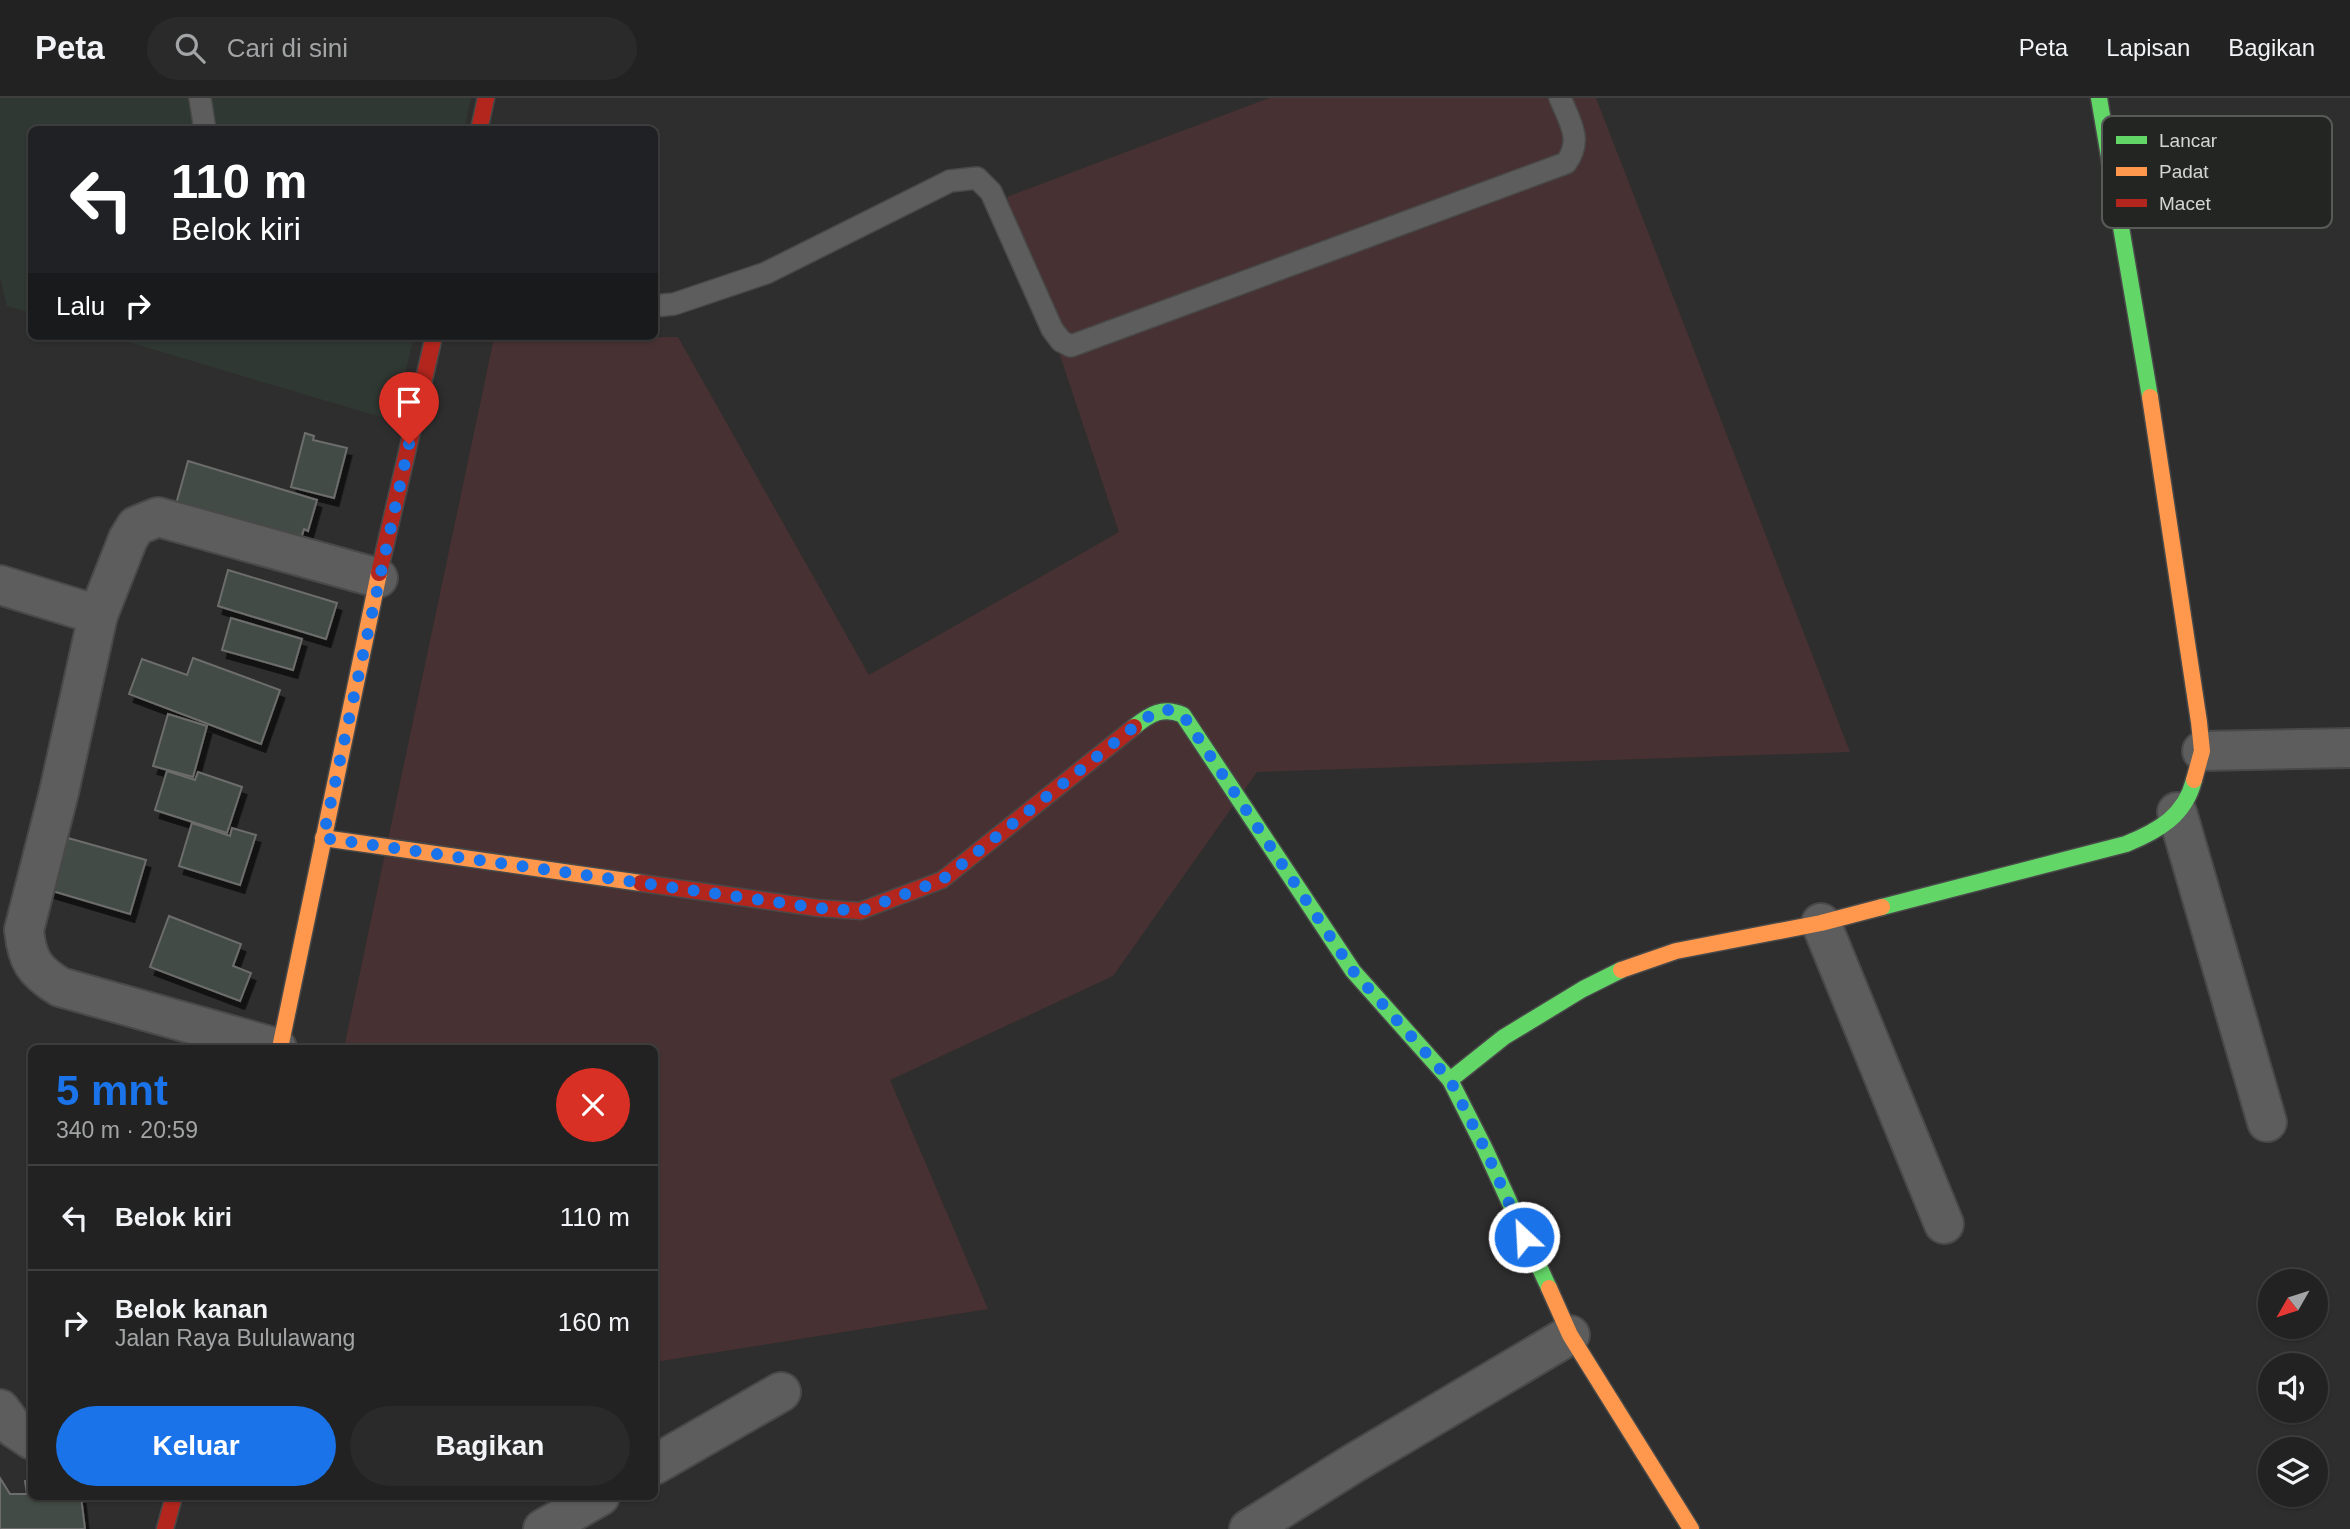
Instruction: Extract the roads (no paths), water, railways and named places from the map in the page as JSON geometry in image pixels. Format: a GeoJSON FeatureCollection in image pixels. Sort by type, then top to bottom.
{"type":"FeatureCollection","features":[{"type":"Feature","properties":{"kind":"street"},"geometry":{"type":"LineString","coordinates":[[480,126],[486,98]]}},
{"type":"Feature","properties":{"kind":"street"},"geometry":{"type":"LineString","coordinates":[[2099,98],[2102,116]]}},
{"type":"Feature","properties":{"kind":"street"},"geometry":{"type":"LineString","coordinates":[[1450,1080],[1504,1037],[1583,989],[1625,968],[1676,951],[1821,923],[2126,844],[2156,832],[2177,813],[2191,792],[2202,751],[2141,336],[2122,228]]}},
{"type":"Feature","properties":{"kind":"street"},"geometry":{"type":"LineString","coordinates":[[280,1045],[379,578],[433,340]]}},
{"type":"Feature","properties":{"kind":"street"},"geometry":{"type":"LineString","coordinates":[[268,1045],[60,987],[43,977],[27,952],[24,930],[98,615],[136,526],[158,517],[379,578]]}},
{"type":"Feature","properties":{"kind":"street"},"geometry":{"type":"LineString","coordinates":[[0,586],[98,615]]}},
{"type":"Feature","properties":{"kind":"street"},"geometry":{"type":"LineString","coordinates":[[323,838],[818,908],[860,911],[942,880],[1160,709],[1183,715],[1353,971],[1450,1080],[1485,1149],[1570,1335],[1691,1529]]}},
{"type":"Feature","properties":{"kind":"street"},"geometry":{"type":"LineString","coordinates":[[2202,751],[2350,748]]}},
{"type":"Feature","properties":{"kind":"street"},"geometry":{"type":"LineString","coordinates":[[2177,813],[2267,1122]]}},
{"type":"Feature","properties":{"kind":"street"},"geometry":{"type":"LineString","coordinates":[[1821,923],[1944,1223]]}},
{"type":"Feature","properties":{"kind":"street"},"geometry":{"type":"LineString","coordinates":[[1249,1529],[1365,1456],[1570,1335]]}},
{"type":"Feature","properties":{"kind":"street"},"geometry":{"type":"LineString","coordinates":[[658,1463],[780,1392]]}},
{"type":"Feature","properties":{"kind":"street"},"geometry":{"type":"LineString","coordinates":[[0,1409],[14,1428],[28,1437]]}},
{"type":"Feature","properties":{"kind":"street"},"geometry":{"type":"LineString","coordinates":[[165,1529],[173,1500]]}},
{"type":"Feature","properties":{"kind":"street"},"geometry":{"type":"LineString","coordinates":[[543,1529],[593,1500]]}},
{"type":"Feature","properties":{"kind":"lane"},"geometry":{"type":"LineString","coordinates":[[200,98],[204,126]]}},
{"type":"Feature","properties":{"kind":"lane"},"geometry":{"type":"LineString","coordinates":[[658,306],[674,304],[765,273],[950,181],[978,178],[991,191],[1052,329],[1061,341],[1070,346],[1566,163],[1573,153],[1575,135],[1560,98]]}}]}
